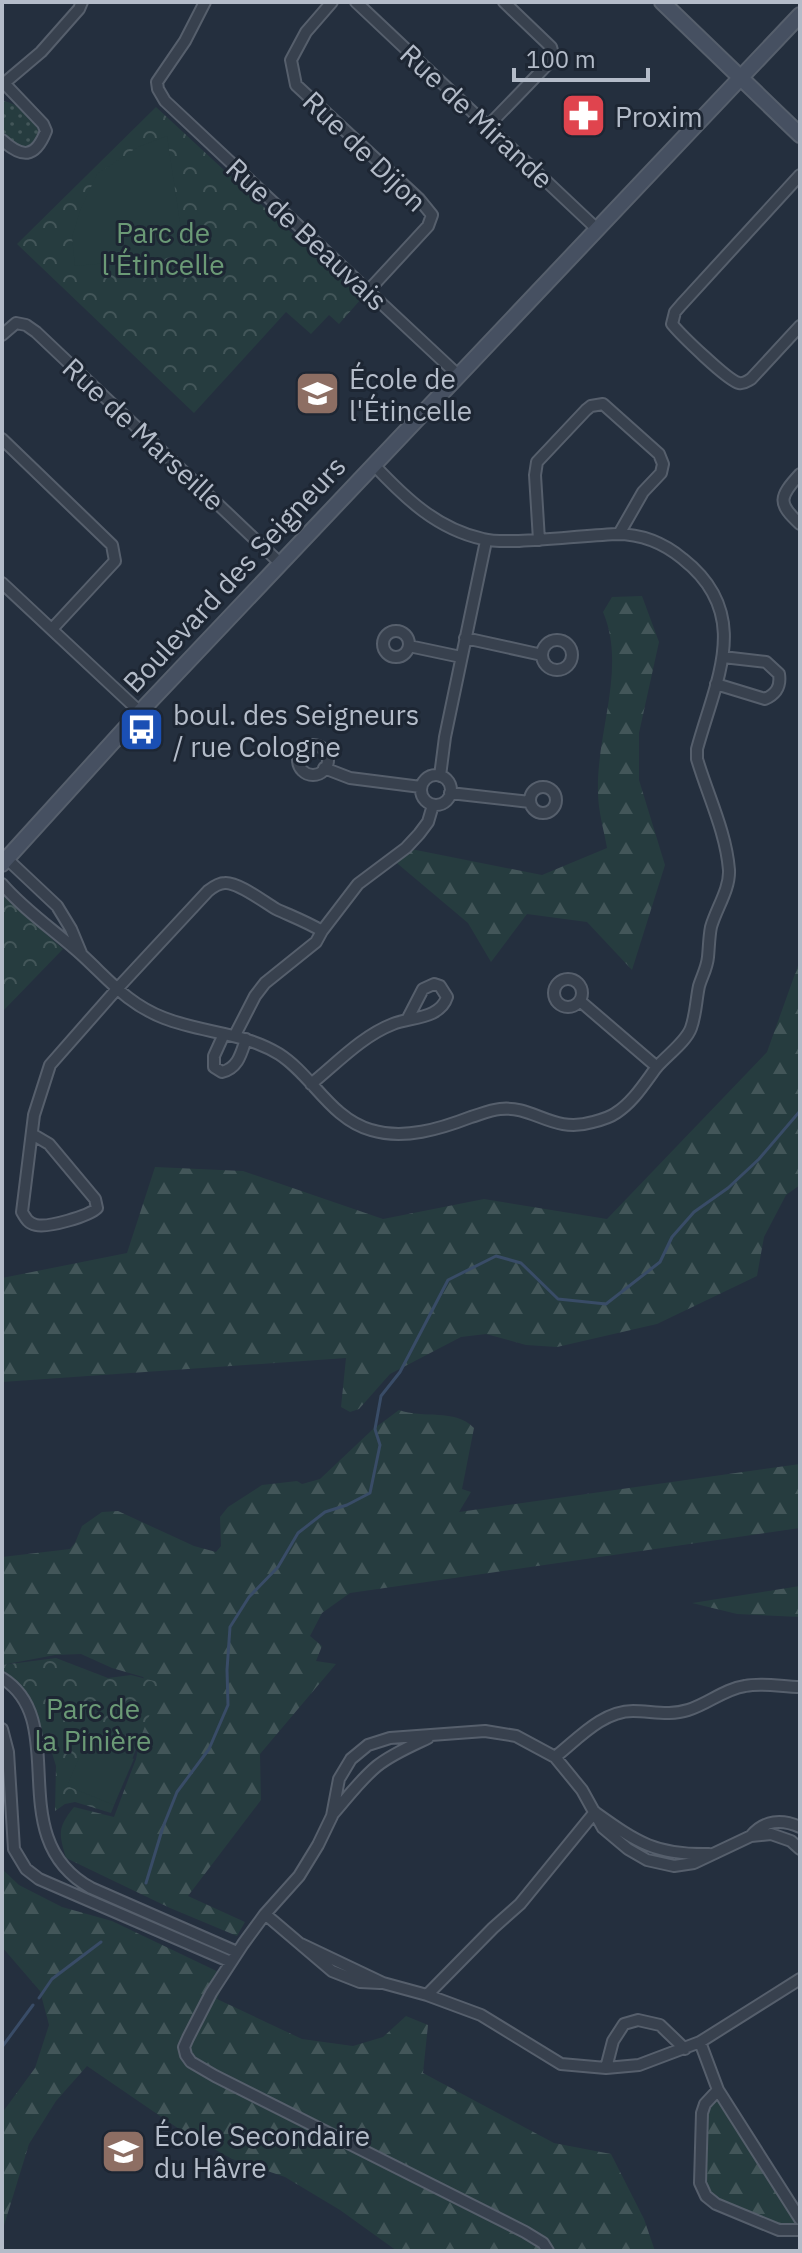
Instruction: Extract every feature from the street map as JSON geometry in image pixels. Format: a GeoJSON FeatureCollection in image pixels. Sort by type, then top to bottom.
{"type":"FeatureCollection","features":[{"type":"Feature","properties":{"kind":"street"},"geometry":{"type":"LineString","coordinates":[[2,140],[16,152],[24,154],[32,151],[43,139],[46,131],[43,124],[3,84],[41,52],[82,2]]}},
{"type":"Feature","properties":{"kind":"street","name":"Rue de Beauvais"},"geometry":{"type":"LineString","coordinates":[[205,2],[178,52],[160,76],[158,89],[170,106],[458,375]]}},
{"type":"Feature","properties":{"kind":"street","name":"Rue de Dijon"},"geometry":{"type":"LineString","coordinates":[[332,2],[306,32],[291,60],[296,85],[419,199],[432,215],[428,226],[368,291]]}},
{"type":"Feature","properties":{"kind":"street","name":"Rue de Mirande"},"geometry":{"type":"LineString","coordinates":[[356,2],[597,229]]}},
{"type":"Feature","properties":{"kind":"street"},"geometry":{"type":"LineString","coordinates":[[488,126],[547,65],[553,54],[551,47],[504,2]]}},
{"type":"Feature","properties":{"kind":"street"},"geometry":{"type":"LineString","coordinates":[[662,2],[800,135]]}},
{"type":"Feature","properties":{"kind":"street","name":"Boulevard des Seigneurs"},"geometry":{"type":"LineString","coordinates":[[3,861],[280,563],[800,15]]}},
{"type":"Feature","properties":{"kind":"street"},"geometry":{"type":"LineString","coordinates":[[800,175],[681,305],[675,312],[672,324],[727,376],[739,383],[751,379],[800,326]]}},
{"type":"Feature","properties":{"kind":"street","name":"Rue de Marseille"},"geometry":{"type":"LineString","coordinates":[[2,335],[16,323],[36,332],[280,563]]}},
{"type":"Feature","properties":{"kind":"street"},"geometry":{"type":"LineString","coordinates":[[539,540],[537,462],[586,410],[603,404],[659,454],[663,464],[661,473],[643,492],[619,534]]}},
{"type":"Feature","properties":{"kind":"street"},"geometry":{"type":"LineString","coordinates":[[2,439],[112,545],[115,561],[52,629]]}},
{"type":"Feature","properties":{"kind":"street"},"geometry":{"type":"LineString","coordinates":[[2,884],[82,955],[116,990],[138,1006],[164,1018],[230,1034],[270,1049],[295,1066],[346,1118],[373,1131],[419,1133],[489,1110],[505,1108],[572,1127],[615,1114],[632,1099],[689,1033],[708,960],[712,924],[730,874],[720,827],[697,759],[697,749],[723,657],[723,618],[712,591],[698,571],[661,544],[643,537],[619,534],[486,541],[431,518],[374,465]]}},
{"type":"Feature","properties":{"kind":"street"},"geometry":{"type":"LineString","coordinates":[[800,474],[784,497],[783,504],[800,524]]}},
{"type":"Feature","properties":{"kind":"street"},"geometry":{"type":"LineString","coordinates":[[440,776],[445,737],[486,541]]}},
{"type":"Feature","properties":{"kind":"street"},"geometry":{"type":"LineString","coordinates":[[2,583],[140,712]]}},
{"type":"Feature","properties":{"kind":"street"},"geometry":{"type":"LineString","coordinates":[[465,638],[542,655]]}},
{"type":"Feature","properties":{"kind":"street"},"geometry":{"type":"LineString","coordinates":[[409,646],[461,657]]}},
{"type":"Feature","properties":{"kind":"street"},"geometry":{"type":"LineString","coordinates":[[716,684],[765,699],[777,691],[779,685],[779,674],[766,662],[723,657]]}},
{"type":"Feature","properties":{"kind":"street"},"geometry":{"type":"LineString","coordinates":[[324,768],[350,778],[421,787]]}},
{"type":"Feature","properties":{"kind":"street"},"geometry":{"type":"LineString","coordinates":[[440,776],[449,784],[450,793],[446,801],[433,805],[425,800],[421,787],[430,777],[440,776]]}},
{"type":"Feature","properties":{"kind":"street"},"geometry":{"type":"LineString","coordinates":[[450,793],[530,802]]}},
{"type":"Feature","properties":{"kind":"street"},"geometry":{"type":"LineString","coordinates":[[246,1039],[237,1063],[230,1070],[222,1072],[214,1067],[214,1056],[265,983],[316,942],[358,884],[406,848],[428,822],[433,805]]}},
{"type":"Feature","properties":{"kind":"street"},"geometry":{"type":"LineString","coordinates":[[3,861],[57,906],[82,955]]}},
{"type":"Feature","properties":{"kind":"street"},"geometry":{"type":"LineString","coordinates":[[32,1134],[49,1144],[95,1199],[97,1208],[91,1214],[42,1226],[33,1225],[22,1212],[34,1115],[50,1065],[216,885],[227,882],[235,885],[322,931]]}},
{"type":"Feature","properties":{"kind":"street"},"geometry":{"type":"LineString","coordinates":[[580,1001],[657,1067]]}},
{"type":"Feature","properties":{"kind":"street"},"geometry":{"type":"LineString","coordinates":[[311,1084],[377,1031],[408,1018]]}},
{"type":"Feature","properties":{"kind":"street"},"geometry":{"type":"LineString","coordinates":[[2,1678],[20,1695],[31,1718],[39,1827],[46,1847],[59,1865],[91,1888],[237,1952]]}},
{"type":"Feature","properties":{"kind":"street"},"geometry":{"type":"LineString","coordinates":[[555,1757],[603,1719],[616,1713],[678,1713],[743,1686],[800,1687]]}},
{"type":"Feature","properties":{"kind":"street"},"geometry":{"type":"LineString","coordinates":[[2,1729],[9,1763],[12,1841],[18,1859],[26,1869],[39,1879],[231,1962]]}},
{"type":"Feature","properties":{"kind":"street"},"geometry":{"type":"LineString","coordinates":[[332,1816],[339,1779],[351,1759],[368,1745],[390,1738],[485,1731],[516,1736],[555,1757],[582,1790],[595,1812],[635,1840],[653,1848],[679,1854],[715,1854],[751,1836],[771,1834],[791,1841],[800,1849]]}},
{"type":"Feature","properties":{"kind":"street"},"geometry":{"type":"LineString","coordinates":[[433,1735],[377,1766],[332,1816],[299,1876],[237,1952],[211,1993],[184,2047],[191,2062],[215,2076],[525,2232],[543,2243],[548,2251]]}},
{"type":"Feature","properties":{"kind":"street"},"geometry":{"type":"LineString","coordinates":[[427,1995],[520,1904],[595,1812]]}},
{"type":"Feature","properties":{"kind":"street"},"geometry":{"type":"LineString","coordinates":[[751,1836],[759,1826],[772,1822],[800,1827]]}},
{"type":"Feature","properties":{"kind":"street"},"geometry":{"type":"LineString","coordinates":[[265,1914],[301,1944],[383,1983],[481,2015],[561,2064],[606,2068],[639,2065],[685,2049],[800,1979]]}},
{"type":"Feature","properties":{"kind":"street"},"geometry":{"type":"LineString","coordinates":[[606,2068],[613,2041],[624,2024],[638,2020],[660,2025],[685,2049]]}},
{"type":"Feature","properties":{"kind":"street"},"geometry":{"type":"LineString","coordinates":[[700,2042],[718,2090],[800,2219]]}},
{"type":"Feature","properties":{"kind":"street"},"geometry":{"type":"LineString","coordinates":[[718,2090],[705,2104],[702,2113],[700,2183],[706,2196],[716,2204],[779,2230],[800,2230]]}},
{"type":"Feature","properties":{"kind":"green space"},"geometry":{"type":"Polygon","coordinates":[[[2,101],[20,108],[31,119],[40,136],[35,143],[21,147],[2,131],[2,101]]]}},
{"type":"Feature","properties":{"kind":"green space","name":"Parc de l'Étincelle"},"geometry":{"type":"Polygon","coordinates":[[[156,107],[362,298],[339,324],[329,315],[311,334],[286,312],[194,413],[17,244],[156,107]]]}},
{"type":"Feature","properties":{"kind":"green space"},"geometry":{"type":"Polygon","coordinates":[[[167,136],[185,256],[75,266],[72,237],[97,174],[138,147],[167,136]]]}},
{"type":"Feature","properties":{"kind":"green space"},"geometry":{"type":"Polygon","coordinates":[[[642,596],[659,642],[639,733],[639,780],[665,865],[632,970],[587,922],[527,914],[491,962],[468,923],[392,859],[406,848],[542,875],[607,848],[598,792],[612,655],[610,633],[603,612],[612,597],[642,596]]]}},
{"type":"Feature","properties":{"kind":"green space"},"geometry":{"type":"Polygon","coordinates":[[[2,895],[63,949],[3,1011],[2,1010],[2,895]]]}},
{"type":"Feature","properties":{"kind":"green space"},"geometry":{"type":"Polygon","coordinates":[[[800,960],[800,1185],[786,1195],[764,1237],[757,1276],[657,1324],[557,1347],[526,1345],[486,1334],[461,1337],[390,1374],[359,1409],[350,1412],[341,1407],[346,1358],[2,1382],[2,1278],[127,1253],[155,1167],[243,1171],[383,1219],[484,1199],[607,1219],[767,1052],[800,960]]]}},
{"type":"Feature","properties":{"kind":"green space"},"geometry":{"type":"Polygon","coordinates":[[[399,1410],[458,1418],[474,1428],[462,1489],[471,1492],[459,1512],[800,1464],[800,1528],[350,1593],[322,1613],[310,1636],[322,1646],[316,1661],[336,1664],[260,1754],[261,1800],[188,1896],[245,1922],[237,1936],[66,1858],[61,1831],[74,1807],[114,1817],[136,1759],[150,1687],[143,1677],[81,1654],[55,1655],[2,1665],[2,1557],[70,1549],[82,1526],[102,1512],[118,1511],[194,1546],[216,1552],[221,1546],[220,1517],[228,1507],[262,1485],[297,1481],[302,1484],[320,1479],[372,1430],[399,1410]]]}},
{"type":"Feature","properties":{"kind":"green space"},"geometry":{"type":"Polygon","coordinates":[[[800,1586],[800,1617],[737,1614],[692,1603],[800,1586]]]}},
{"type":"Feature","properties":{"kind":"green space","name":"Parc de la Pinière"},"geometry":{"type":"Polygon","coordinates":[[[56,1658],[108,1678],[131,1675],[162,1683],[111,1813],[75,1802],[55,1811],[56,1766],[52,1753],[39,1741],[36,1717],[29,1701],[20,1687],[2,1673],[2,1665],[56,1658]]]}},
{"type":"Feature","properties":{"kind":"green space"},"geometry":{"type":"Polygon","coordinates":[[[87,1739],[134,1759],[114,1805],[67,1786],[87,1739]]]}},
{"type":"Feature","properties":{"kind":"green space"},"geometry":{"type":"Polygon","coordinates":[[[2,1869],[19,1885],[62,1907],[112,1921],[227,1976],[217,1999],[302,2039],[353,2046],[383,2037],[406,2016],[428,2025],[423,2073],[554,2143],[611,2154],[644,2219],[655,2251],[397,2251],[340,2210],[285,2177],[232,2159],[182,2131],[87,2066],[56,2101],[29,2144],[2,2232],[2,2113],[35,2068],[49,2025],[40,1991],[2,1947],[2,1869]]]}},
{"type":"Feature","properties":{"kind":"green space"},"geometry":{"type":"Polygon","coordinates":[[[718,2090],[800,2219],[800,2230],[779,2230],[706,2196],[702,2113],[718,2090]]]}},
{"type":"Feature","properties":{"kind":"waterway"},"geometry":{"type":"LineString","coordinates":[[146,1883],[177,1792],[209,1749],[228,1705],[230,1627],[249,1597],[278,1567],[298,1533],[325,1512],[370,1493],[380,1445],[375,1429],[381,1396],[400,1372],[448,1280],[496,1256],[521,1263],[558,1299],[606,1304],[660,1262],[672,1237],[694,1212],[728,1188],[759,1159],[800,1111]]}},
{"type":"Feature","properties":{"kind":"waterway"},"geometry":{"type":"LineString","coordinates":[[39,1998],[52,1979],[101,1942]]}},
{"type":"Feature","properties":{"kind":"waterway"},"geometry":{"type":"LineString","coordinates":[[2,2047],[33,2005]]}},
{"type":"Feature","properties":{"kind":"place","name":"Proxim"},"geometry":{"type":"Point","coordinates":[584,116]}},
{"type":"Feature","properties":{"kind":"place","name":"École de l'Étincelle"},"geometry":{"type":"Point","coordinates":[318,394]}},
{"type":"Feature","properties":{"kind":"place","name":"boul. des Seigneurs / rue Cologne"},"geometry":{"type":"Point","coordinates":[142,730]}},
{"type":"Feature","properties":{"kind":"place","name":"École Secondaire du Hâvre"},"geometry":{"type":"Point","coordinates":[123,2151]}}]}
